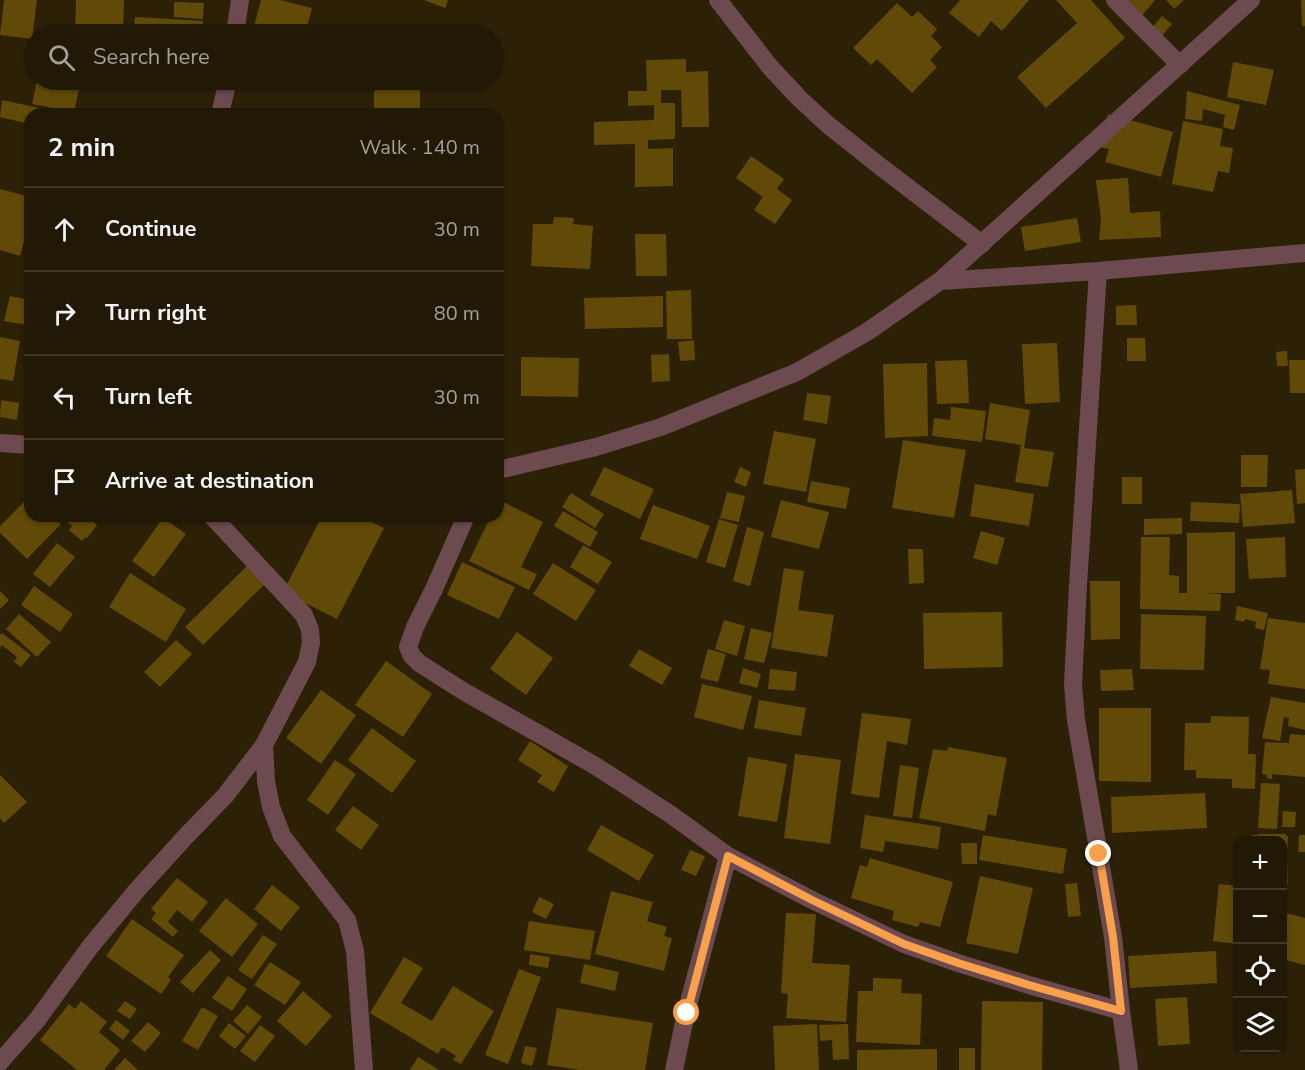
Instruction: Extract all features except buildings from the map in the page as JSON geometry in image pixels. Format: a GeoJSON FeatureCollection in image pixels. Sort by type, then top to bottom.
{"type":"FeatureCollection","features":[{"type":"Feature","properties":{"kind":"street"},"geometry":{"type":"LineString","coordinates":[[236,24],[240,0]]}},
{"type":"Feature","properties":{"kind":"street"},"geometry":{"type":"LineString","coordinates":[[718,0],[770,68],[827,124],[982,244]]}},
{"type":"Feature","properties":{"kind":"street"},"geometry":{"type":"LineString","coordinates":[[1115,0],[1180,65]]}},
{"type":"Feature","properties":{"kind":"street"},"geometry":{"type":"LineString","coordinates":[[504,469],[596,447],[661,427],[797,372],[867,332],[940,281],[1251,0]]}},
{"type":"Feature","properties":{"kind":"street"},"geometry":{"type":"LineString","coordinates":[[221,108],[226,90]]}},
{"type":"Feature","properties":{"kind":"street"},"geometry":{"type":"LineString","coordinates":[[940,281],[1098,271],[1305,253]]}},
{"type":"Feature","properties":{"kind":"street"},"geometry":{"type":"LineString","coordinates":[[1098,271],[1073,684],[1076,720],[1113,937],[1129,1070]]}},
{"type":"Feature","properties":{"kind":"street"},"geometry":{"type":"LineString","coordinates":[[0,443],[24,445]]}},
{"type":"Feature","properties":{"kind":"street"},"geometry":{"type":"LineString","coordinates":[[0,1062],[37,1020],[90,947],[137,890],[225,796],[264,745],[308,662],[311,643],[310,630],[304,615],[218,522]]}},
{"type":"Feature","properties":{"kind":"street"},"geometry":{"type":"LineString","coordinates":[[463,522],[408,647],[412,657],[418,663],[594,765],[670,814],[728,856],[812,900],[904,944],[1009,979],[1121,1011]]}},
{"type":"Feature","properties":{"kind":"street"},"geometry":{"type":"LineString","coordinates":[[264,745],[266,781],[271,807],[282,836],[348,920],[355,951],[364,1070]]}},
{"type":"Feature","properties":{"kind":"street"},"geometry":{"type":"LineString","coordinates":[[674,1070],[689,1002],[728,856]]}},
{"type":"Feature","properties":{"kind":"route"},"geometry":{"type":"LineString","coordinates":[[687,1013],[728,856],[904,944],[1029,985],[1121,1011],[1113,937],[1099,854]]}}]}
